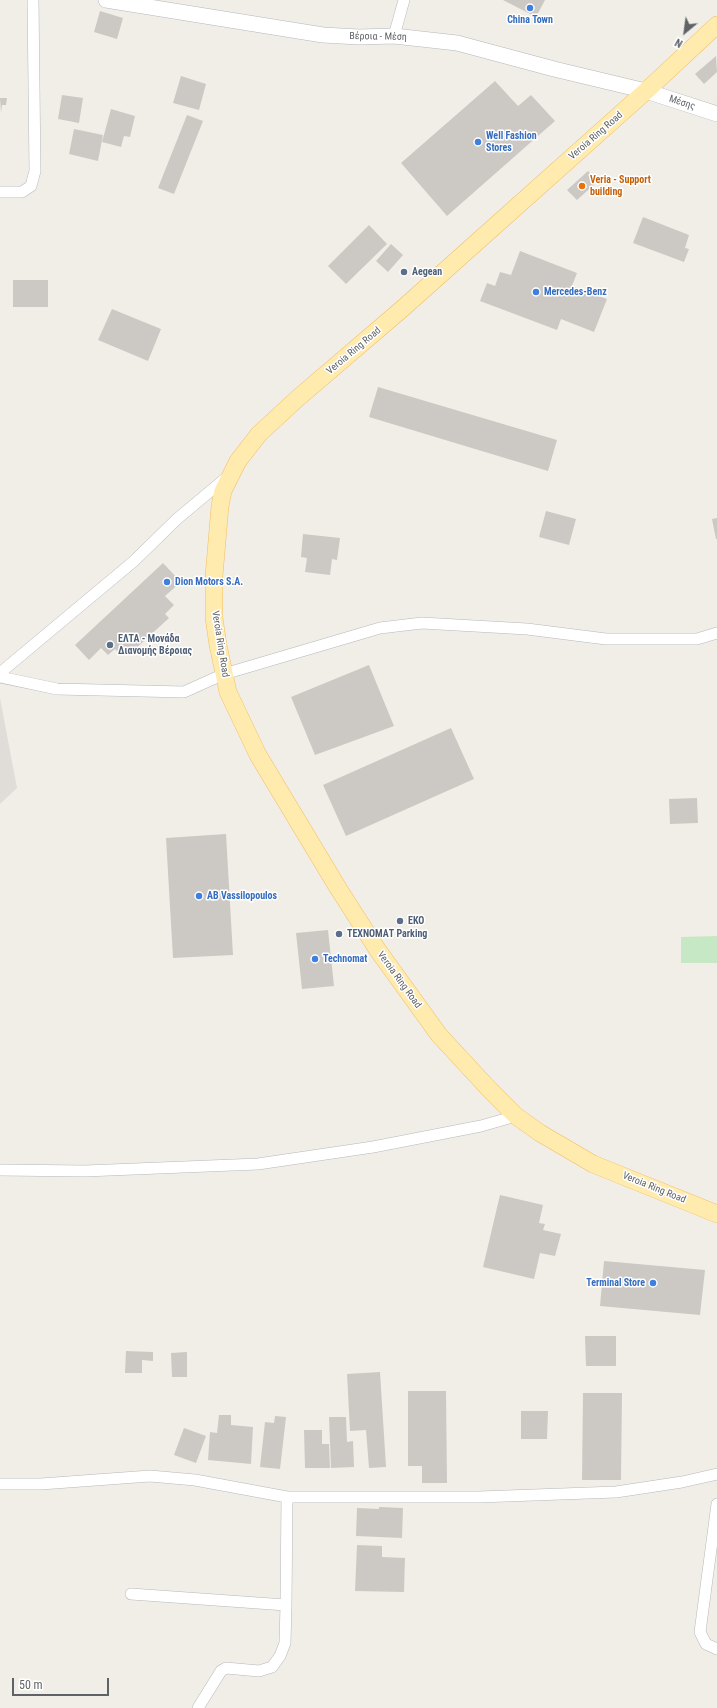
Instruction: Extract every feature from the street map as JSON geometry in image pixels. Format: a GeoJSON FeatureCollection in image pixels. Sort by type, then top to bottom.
{"type":"FeatureCollection","features":[{"type":"Feature","properties":{"kind":"main road","name":"Verοia Ring Road"},"geometry":{"type":"LineString","coordinates":[[717,24],[646,91],[402,309],[259,434],[238,461],[223,491],[220,506],[214,576],[214,618],[228,692],[258,755],[376,949],[439,1034],[489,1089],[516,1116],[540,1133],[593,1164],[717,1214]]}},
{"type":"Feature","properties":{"kind":"street"},"geometry":{"type":"LineString","coordinates":[[0,192],[22,192],[31,186],[34,171],[33,0]]}},
{"type":"Feature","properties":{"kind":"street","name":"Βέροια - Μέση"},"geometry":{"type":"LineString","coordinates":[[106,0],[323,36],[359,38],[394,36],[457,43],[554,69],[646,91]]}},
{"type":"Feature","properties":{"kind":"street"},"geometry":{"type":"LineString","coordinates":[[394,36],[404,0]]}},
{"type":"Feature","properties":{"kind":"street","name":"Μέσης"},"geometry":{"type":"LineString","coordinates":[[646,91],[717,114]]}},
{"type":"Feature","properties":{"kind":"street"},"geometry":{"type":"LineString","coordinates":[[0,673],[134,561],[177,519],[231,473]]}},
{"type":"Feature","properties":{"kind":"street"},"geometry":{"type":"LineString","coordinates":[[0,677],[57,689],[184,692],[224,674],[380,628],[422,623],[527,629],[606,639],[697,639],[717,633]]}},
{"type":"Feature","properties":{"kind":"street"},"geometry":{"type":"LineString","coordinates":[[0,1170],[85,1171],[258,1164],[380,1145],[481,1126],[516,1116]]}},
{"type":"Feature","properties":{"kind":"street"},"geometry":{"type":"LineString","coordinates":[[0,1484],[41,1484],[150,1476],[195,1480],[287,1497],[478,1497],[616,1492],[682,1482],[717,1474]]}},
{"type":"Feature","properties":{"kind":"street"},"geometry":{"type":"LineString","coordinates":[[198,1708],[221,1671],[226,1668],[259,1671],[272,1667],[280,1656],[285,1643],[287,1497]]}},
{"type":"Feature","properties":{"kind":"street"},"geometry":{"type":"LineString","coordinates":[[717,1504],[700,1632],[706,1644],[717,1649]]}},
{"type":"Feature","properties":{"kind":"street"},"geometry":{"type":"LineString","coordinates":[[131,1594],[286,1605]]}},
{"type":"Feature","properties":{"kind":"shaded area"},"geometry":{"type":"Polygon","coordinates":[[[0,698],[17,788],[0,804],[0,698]]]}},
{"type":"Feature","properties":{"kind":"green space"},"geometry":{"type":"Polygon","coordinates":[[[717,936],[717,963],[681,963],[681,937],[717,936]]]}},
{"type":"Feature","properties":{"kind":"building","name":"China Town"},"geometry":{"type":"Polygon","coordinates":[[[503,0],[545,0],[536,17],[503,0]]]}},
{"type":"Feature","properties":{"kind":"building"},"geometry":{"type":"Polygon","coordinates":[[[100,11],[123,18],[117,39],[94,32],[100,11]]]}},
{"type":"Feature","properties":{"kind":"building"},"geometry":{"type":"Polygon","coordinates":[[[716,56],[717,72],[704,84],[695,74],[716,56]]]}},
{"type":"Feature","properties":{"kind":"building"},"geometry":{"type":"Polygon","coordinates":[[[181,76],[206,84],[199,110],[173,103],[181,76]]]}},
{"type":"Feature","properties":{"kind":"building","name":"Well Fashion Stores"},"geometry":{"type":"Polygon","coordinates":[[[495,81],[518,106],[531,95],[555,121],[447,216],[401,163],[495,81]]]}},
{"type":"Feature","properties":{"kind":"building"},"geometry":{"type":"Polygon","coordinates":[[[62,95],[83,98],[79,123],[58,119],[62,95]]]}},
{"type":"Feature","properties":{"kind":"building"},"geometry":{"type":"Polygon","coordinates":[[[0,98],[7,98],[6,105],[2,105],[1,113],[0,98]]]}},
{"type":"Feature","properties":{"kind":"building"},"geometry":{"type":"Polygon","coordinates":[[[111,109],[135,116],[130,137],[124,136],[121,147],[102,142],[111,109]]]}},
{"type":"Feature","properties":{"kind":"building"},"geometry":{"type":"Polygon","coordinates":[[[187,115],[203,121],[174,194],[158,188],[187,115]]]}},
{"type":"Feature","properties":{"kind":"building"},"geometry":{"type":"Polygon","coordinates":[[[74,129],[103,135],[98,161],[69,154],[74,129]]]}},
{"type":"Feature","properties":{"kind":"building","name":"Veria - Support building"},"geometry":{"type":"Polygon","coordinates":[[[588,171],[597,182],[577,200],[567,190],[588,171]]]}},
{"type":"Feature","properties":{"kind":"building"},"geometry":{"type":"Polygon","coordinates":[[[643,217],[689,235],[685,248],[689,249],[684,262],[633,243],[643,217]]]}},
{"type":"Feature","properties":{"kind":"building"},"geometry":{"type":"Polygon","coordinates":[[[369,225],[387,244],[346,284],[328,266],[369,225]]]}},
{"type":"Feature","properties":{"kind":"building"},"geometry":{"type":"Polygon","coordinates":[[[391,244],[403,255],[388,272],[376,261],[391,244]]]}},
{"type":"Feature","properties":{"kind":"building","name":"Mercedes-Benz"},"geometry":{"type":"Polygon","coordinates":[[[520,251],[577,273],[572,286],[607,299],[594,332],[561,319],[557,330],[480,301],[487,283],[495,286],[500,272],[511,275],[520,251]]]}},
{"type":"Feature","properties":{"kind":"building"},"geometry":{"type":"Polygon","coordinates":[[[13,280],[48,280],[48,307],[13,307],[13,280]]]}},
{"type":"Feature","properties":{"kind":"building"},"geometry":{"type":"Polygon","coordinates":[[[112,309],[161,329],[148,361],[98,340],[112,309]]]}},
{"type":"Feature","properties":{"kind":"building"},"geometry":{"type":"Polygon","coordinates":[[[378,387],[557,440],[548,471],[369,417],[378,387]]]}},
{"type":"Feature","properties":{"kind":"building"},"geometry":{"type":"Polygon","coordinates":[[[546,511],[576,519],[569,545],[539,537],[546,511]]]}},
{"type":"Feature","properties":{"kind":"building"},"geometry":{"type":"Polygon","coordinates":[[[717,518],[717,539],[716,539],[712,519],[717,518]]]}},
{"type":"Feature","properties":{"kind":"building"},"geometry":{"type":"Polygon","coordinates":[[[303,534],[340,538],[337,560],[332,559],[330,575],[305,572],[307,558],[301,557],[303,534]]]}},
{"type":"Feature","properties":{"kind":"building"},"geometry":{"type":"Polygon","coordinates":[[[163,563],[181,582],[165,596],[174,605],[165,614],[169,618],[133,651],[128,647],[120,654],[115,649],[108,655],[101,648],[89,660],[75,645],[163,563]]]}},
{"type":"Feature","properties":{"kind":"building"},"geometry":{"type":"Polygon","coordinates":[[[369,665],[394,726],[315,755],[291,697],[369,665]]]}},
{"type":"Feature","properties":{"kind":"building"},"geometry":{"type":"Polygon","coordinates":[[[451,728],[474,779],[346,836],[323,785],[451,728]]]}},
{"type":"Feature","properties":{"kind":"building"},"geometry":{"type":"Polygon","coordinates":[[[697,798],[698,823],[670,824],[669,799],[697,798]]]}},
{"type":"Feature","properties":{"kind":"building","name":"AB Vassilopoulos"},"geometry":{"type":"Polygon","coordinates":[[[226,834],[233,955],[173,958],[166,838],[226,834]]]}},
{"type":"Feature","properties":{"kind":"building","name":"Technomat"},"geometry":{"type":"Polygon","coordinates":[[[328,930],[334,986],[302,989],[296,933],[328,930]]]}},
{"type":"Feature","properties":{"kind":"building"},"geometry":{"type":"Polygon","coordinates":[[[500,1195],[543,1205],[539,1223],[545,1224],[543,1230],[561,1234],[555,1256],[540,1253],[534,1279],[483,1267],[500,1195]]]}},
{"type":"Feature","properties":{"kind":"building","name":"Terminal Store"},"geometry":{"type":"Polygon","coordinates":[[[604,1261],[705,1270],[700,1315],[600,1306],[604,1261]]]}},
{"type":"Feature","properties":{"kind":"building"},"geometry":{"type":"Polygon","coordinates":[[[585,1336],[616,1336],[616,1366],[586,1366],[585,1336]]]}},
{"type":"Feature","properties":{"kind":"building"},"geometry":{"type":"Polygon","coordinates":[[[126,1351],[153,1352],[153,1361],[142,1360],[142,1373],[125,1373],[126,1351]]]}},
{"type":"Feature","properties":{"kind":"building"},"geometry":{"type":"Polygon","coordinates":[[[187,1352],[187,1377],[172,1377],[171,1353],[187,1352]]]}},
{"type":"Feature","properties":{"kind":"building"},"geometry":{"type":"Polygon","coordinates":[[[380,1372],[386,1467],[369,1468],[366,1430],[350,1431],[347,1374],[380,1372]]]}},
{"type":"Feature","properties":{"kind":"building"},"geometry":{"type":"Polygon","coordinates":[[[408,1391],[446,1391],[447,1483],[422,1483],[422,1466],[408,1466],[408,1391]]]}},
{"type":"Feature","properties":{"kind":"building"},"geometry":{"type":"Polygon","coordinates":[[[583,1393],[622,1393],[621,1480],[582,1480],[583,1393]]]}},
{"type":"Feature","properties":{"kind":"building"},"geometry":{"type":"Polygon","coordinates":[[[521,1411],[548,1411],[547,1439],[521,1439],[521,1411]]]}},
{"type":"Feature","properties":{"kind":"building"},"geometry":{"type":"Polygon","coordinates":[[[219,1415],[231,1415],[231,1425],[253,1427],[251,1464],[208,1460],[210,1432],[217,1433],[219,1415]]]}},
{"type":"Feature","properties":{"kind":"building"},"geometry":{"type":"Polygon","coordinates":[[[275,1416],[286,1417],[280,1469],[260,1467],[265,1422],[274,1423],[275,1416]]]}},
{"type":"Feature","properties":{"kind":"building"},"geometry":{"type":"Polygon","coordinates":[[[329,1417],[346,1417],[347,1442],[353,1441],[354,1467],[331,1468],[329,1417]]]}},
{"type":"Feature","properties":{"kind":"building"},"geometry":{"type":"Polygon","coordinates":[[[184,1428],[206,1436],[196,1463],[174,1455],[184,1428]]]}},
{"type":"Feature","properties":{"kind":"building"},"geometry":{"type":"Polygon","coordinates":[[[304,1430],[322,1430],[322,1444],[329,1444],[330,1468],[305,1468],[304,1430]]]}},
{"type":"Feature","properties":{"kind":"building"},"geometry":{"type":"Polygon","coordinates":[[[379,1507],[403,1508],[402,1538],[356,1536],[357,1508],[379,1509],[379,1507]]]}},
{"type":"Feature","properties":{"kind":"building"},"geometry":{"type":"Polygon","coordinates":[[[357,1545],[382,1546],[382,1557],[405,1558],[404,1592],[355,1591],[357,1545]]]}},
{"type":"Feature","properties":{"kind":"place","name":"China Town"},"geometry":{"type":"Point","coordinates":[530,8]}},
{"type":"Feature","properties":{"kind":"place","name":"Well Fashion Stores"},"geometry":{"type":"Point","coordinates":[478,142]}},
{"type":"Feature","properties":{"kind":"place","name":"Veria - Support building"},"geometry":{"type":"Point","coordinates":[582,186]}},
{"type":"Feature","properties":{"kind":"place","name":"Aegean"},"geometry":{"type":"Point","coordinates":[404,272]}},
{"type":"Feature","properties":{"kind":"place","name":"Mercedes-Benz"},"geometry":{"type":"Point","coordinates":[536,292]}},
{"type":"Feature","properties":{"kind":"place","name":"Dion Motors S.A."},"geometry":{"type":"Point","coordinates":[167,582]}},
{"type":"Feature","properties":{"kind":"place","name":"ΕΛΤΑ - Μονάδα Διανομής Βέροιας"},"geometry":{"type":"Point","coordinates":[110,645]}},
{"type":"Feature","properties":{"kind":"place","name":"AB Vassilopoulos"},"geometry":{"type":"Point","coordinates":[199,896]}},
{"type":"Feature","properties":{"kind":"place","name":"EKO"},"geometry":{"type":"Point","coordinates":[400,921]}},
{"type":"Feature","properties":{"kind":"place","name":"ΤΕΧΝΟΜΑΤ Parking"},"geometry":{"type":"Point","coordinates":[339,934]}},
{"type":"Feature","properties":{"kind":"place","name":"Technomat"},"geometry":{"type":"Point","coordinates":[315,959]}},
{"type":"Feature","properties":{"kind":"place","name":"Terminal Store"},"geometry":{"type":"Point","coordinates":[653,1283]}}]}
